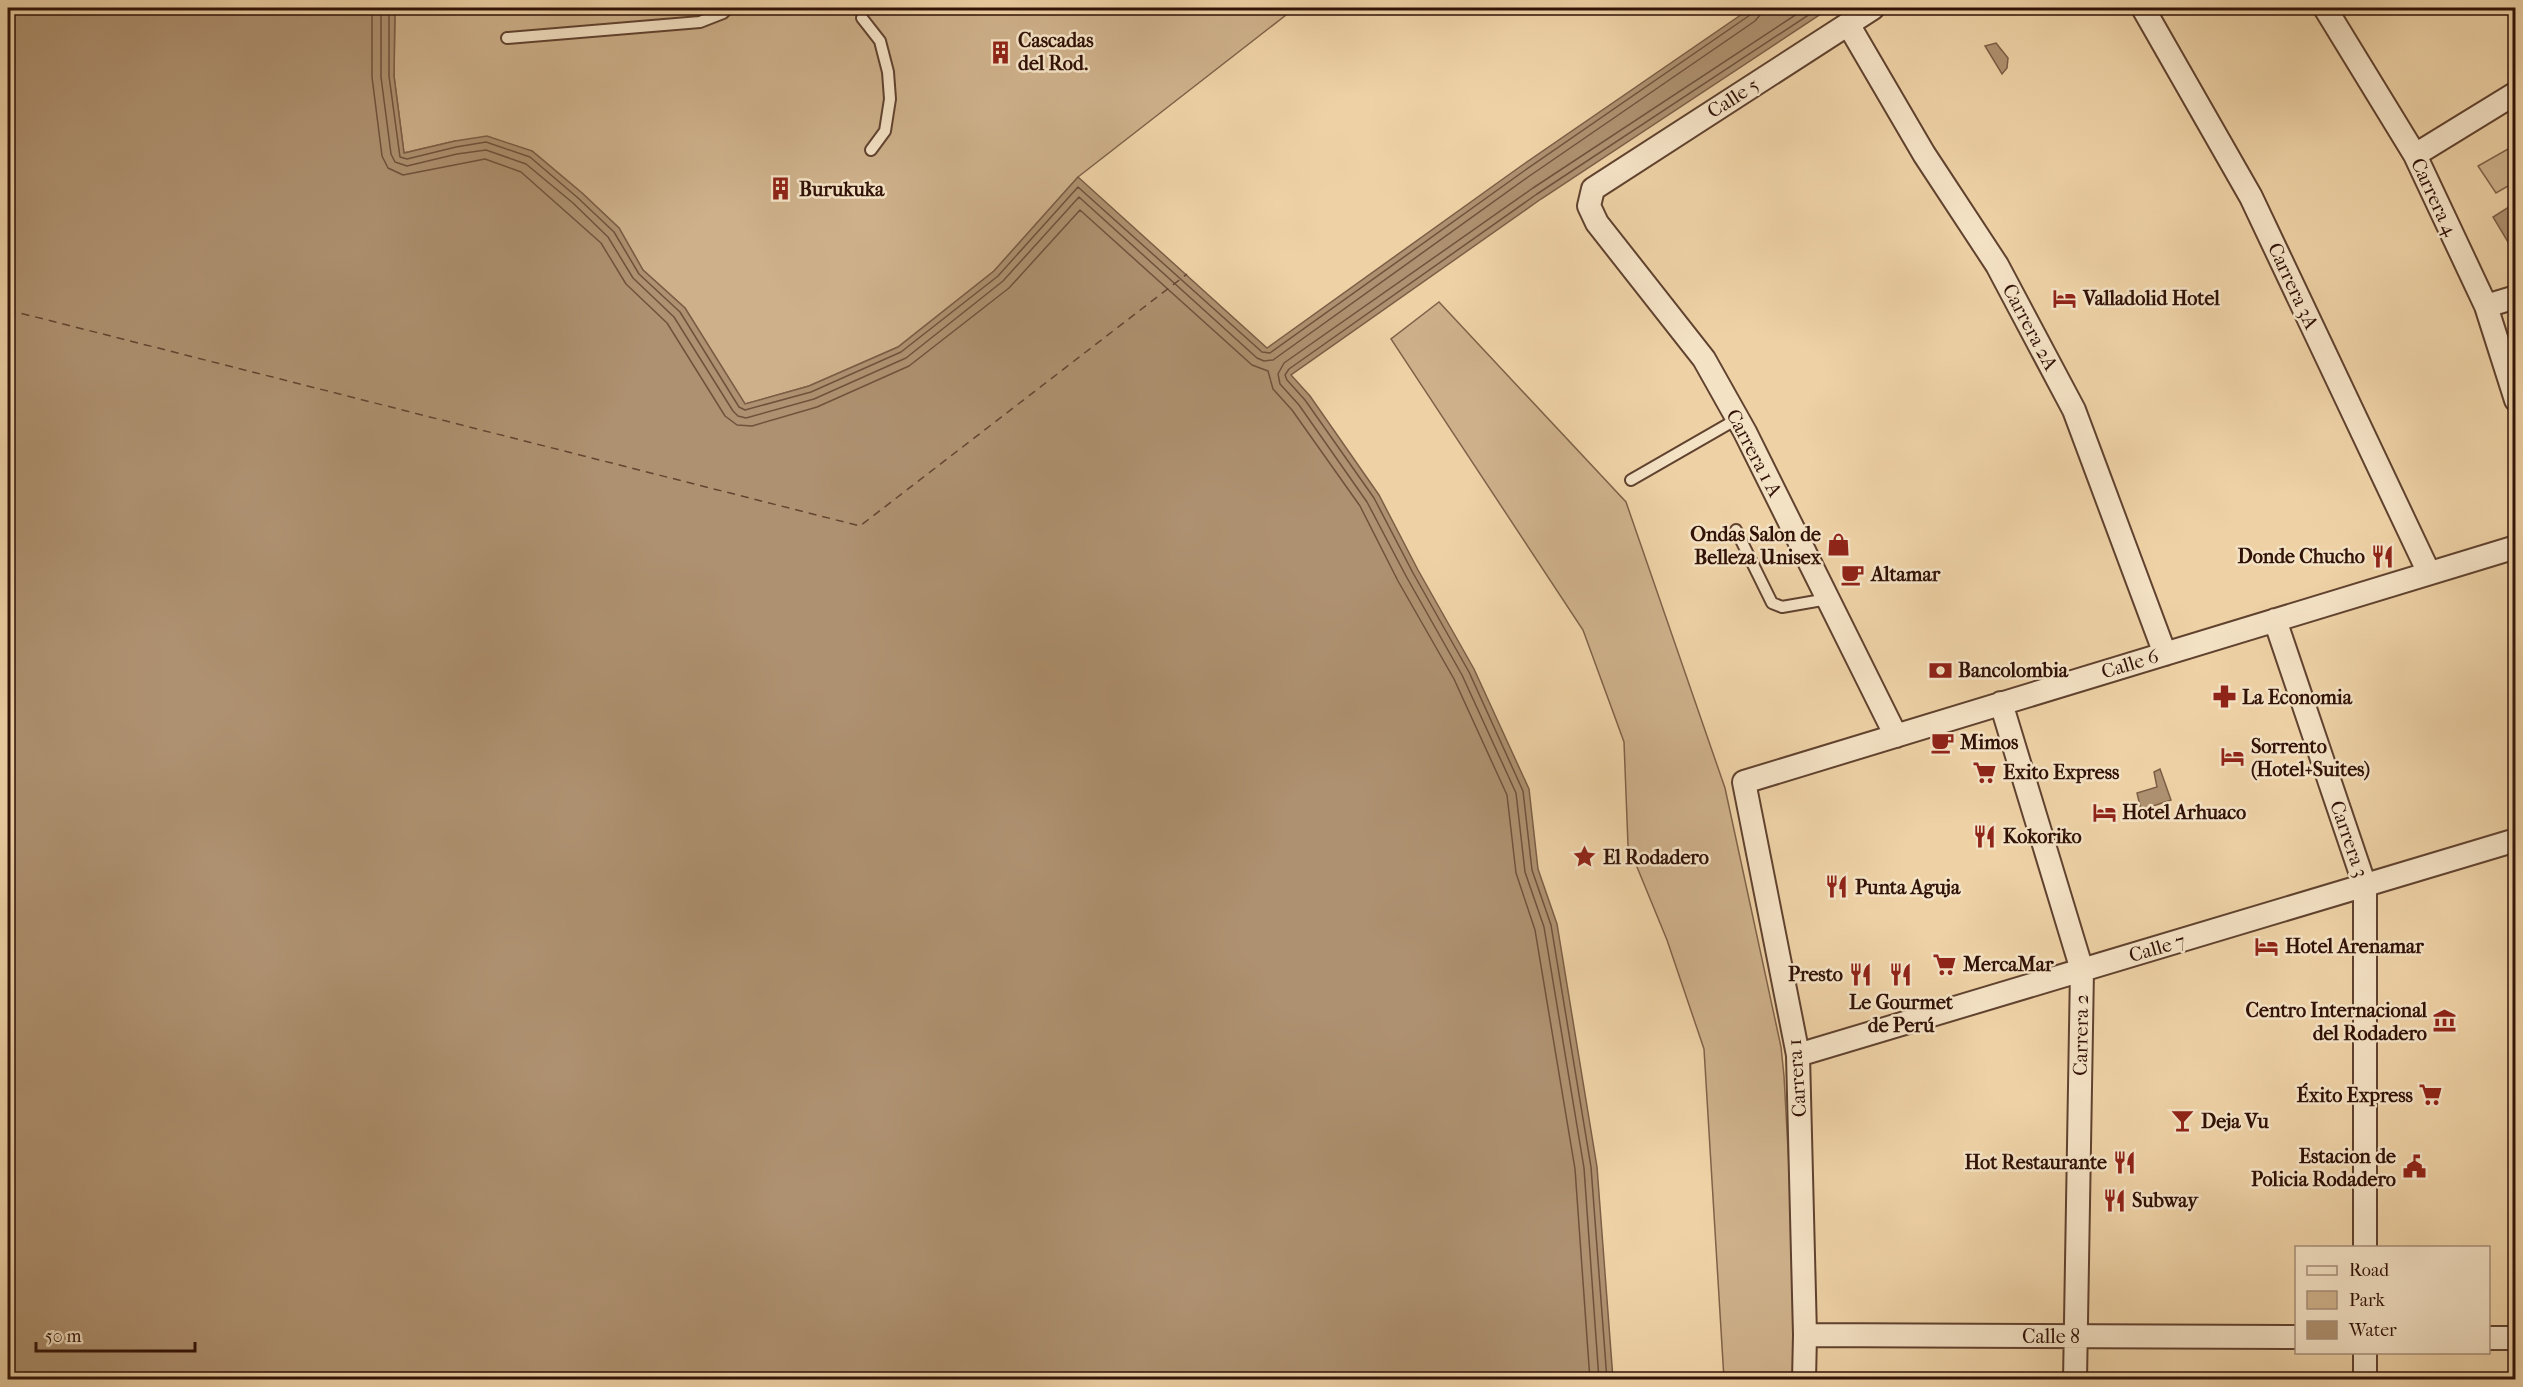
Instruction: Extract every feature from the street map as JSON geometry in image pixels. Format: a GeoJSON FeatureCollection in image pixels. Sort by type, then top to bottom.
{"type":"FeatureCollection","features":[{"type":"Feature","properties":{"kind":"street","name":"Calle 5"},"geometry":{"type":"LineString","coordinates":[[1593,189],[1873,8]]}},
{"type":"Feature","properties":{"kind":"street","name":"Carrera 3A"},"geometry":{"type":"LineString","coordinates":[[2143,8],[2251,197],[2429,573]]}},
{"type":"Feature","properties":{"kind":"street","name":"Carrera 4"},"geometry":{"type":"LineString","coordinates":[[2325,8],[2415,155],[2486,306],[2516,400]]}},
{"type":"Feature","properties":{"kind":"street","name":"Carrera 2A"},"geometry":{"type":"LineString","coordinates":[[1848,24],[1924,154],[1997,265],[2074,410],[2165,654]]}},
{"type":"Feature","properties":{"kind":"street"},"geometry":{"type":"LineString","coordinates":[[2415,155],[2516,93]]}},
{"type":"Feature","properties":{"kind":"street","name":"Carrera 1 A"},"geometry":{"type":"LineString","coordinates":[[1593,189],[1589,206],[1597,223],[1704,359],[1737,419],[1896,736]]}},
{"type":"Feature","properties":{"kind":"street"},"geometry":{"type":"LineString","coordinates":[[2486,306],[2516,297]]}},
{"type":"Feature","properties":{"kind":"street","name":"Calle 6"},"geometry":{"type":"LineString","coordinates":[[1744,782],[2516,547]]}},
{"type":"Feature","properties":{"kind":"street","name":"Carrera 3"},"geometry":{"type":"LineString","coordinates":[[2275,620],[2365,886],[2365,1246]]}},
{"type":"Feature","properties":{"kind":"street","name":"Carrera 2"},"geometry":{"type":"LineString","coordinates":[[2001,703],[2082,970],[2075,1380]]}},
{"type":"Feature","properties":{"kind":"street","name":"Carrera 1"},"geometry":{"type":"LineString","coordinates":[[1744,782],[1798,1055],[1805,1335],[1804,1380]]}},
{"type":"Feature","properties":{"kind":"street","name":"Calle 7"},"geometry":{"type":"LineString","coordinates":[[1798,1055],[2516,840]]}},
{"type":"Feature","properties":{"kind":"street","name":"Calle 8"},"geometry":{"type":"LineString","coordinates":[[1805,1335],[2295,1337]]}},
{"type":"Feature","properties":{"kind":"street"},"geometry":{"type":"LineString","coordinates":[[2490,1338],[2516,1338]]}},
{"type":"Feature","properties":{"kind":"street"},"geometry":{"type":"LineString","coordinates":[[2365,1354],[2365,1380]]}},
{"type":"Feature","properties":{"kind":"lane"},"geometry":{"type":"LineString","coordinates":[[507,38],[700,22],[723,13],[728,8]]}},
{"type":"Feature","properties":{"kind":"lane"},"geometry":{"type":"LineString","coordinates":[[862,18],[880,41],[888,72],[890,99],[885,131],[871,150]]}},
{"type":"Feature","properties":{"kind":"lane"},"geometry":{"type":"LineString","coordinates":[[1631,480],[1737,419]]}},
{"type":"Feature","properties":{"kind":"lane"},"geometry":{"type":"LineString","coordinates":[[1736,530],[1772,603],[1782,607],[1828,599]]}},
{"type":"Feature","properties":{"kind":"green space"},"geometry":{"type":"Polygon","coordinates":[[[395,8],[1295,8],[1078,177],[994,271],[898,347],[809,386],[745,404],[685,308],[643,270],[619,228],[532,151],[455,141],[404,153],[394,76],[395,8]]]}},
{"type":"Feature","properties":{"kind":"green space"},"geometry":{"type":"Polygon","coordinates":[[[2515,145],[2515,182],[2496,193],[2478,166],[2515,145]]]}},
{"type":"Feature","properties":{"kind":"green space"},"geometry":{"type":"Polygon","coordinates":[[[1439,302],[1626,502],[1725,788],[1781,1047],[1798,1332],[1796,1379],[1724,1379],[1704,1049],[1667,940],[1628,845],[1624,742],[1583,630],[1391,339],[1439,302]]]}},
{"type":"Feature","properties":{"kind":"water"},"geometry":{"type":"Polygon","coordinates":[[[8,8],[395,8],[394,76],[404,153],[487,136],[532,151],[619,228],[643,270],[685,308],[745,404],[809,386],[898,347],[994,271],[1078,177],[1267,348],[1521,166],[1751,8],[1830,8],[1541,199],[1291,375],[1310,396],[1379,495],[1474,669],[1529,789],[1538,869],[1557,924],[1597,1167],[1613,1379],[8,1379],[8,8]]]}},
{"type":"Feature","properties":{"kind":"water"},"geometry":{"type":"Polygon","coordinates":[[[1996,43],[2008,58],[2007,68],[2002,74],[1985,46],[1996,43]]]}},
{"type":"Feature","properties":{"kind":"water"},"geometry":{"type":"Polygon","coordinates":[[[2515,203],[2515,245],[2511,247],[2493,217],[2515,203]]]}},
{"type":"Feature","properties":{"kind":"water"},"geometry":{"type":"Polygon","coordinates":[[[2160,769],[2171,800],[2141,810],[2137,793],[2157,787],[2154,772],[2160,769]]]}},
{"type":"Feature","properties":{"kind":"ferry route"},"geometry":{"type":"LineString","coordinates":[[8,310],[860,526],[1187,274]]}},
{"type":"Feature","properties":{"kind":"place","name":"Cascadas del Rod."},"geometry":{"type":"Point","coordinates":[1000,52]}},
{"type":"Feature","properties":{"kind":"place","name":"Burukuka"},"geometry":{"type":"Point","coordinates":[781,189]}},
{"type":"Feature","properties":{"kind":"place","name":"Valladolid Hotel"},"geometry":{"type":"Point","coordinates":[2065,298]}},
{"type":"Feature","properties":{"kind":"place","name":"Ondas Salon de Belleza Unisex"},"geometry":{"type":"Point","coordinates":[1839,545]}},
{"type":"Feature","properties":{"kind":"place","name":"Donde Chucho"},"geometry":{"type":"Point","coordinates":[2383,556]}},
{"type":"Feature","properties":{"kind":"place","name":"Altamar"},"geometry":{"type":"Point","coordinates":[1853,574]}},
{"type":"Feature","properties":{"kind":"place","name":"Bancolombia"},"geometry":{"type":"Point","coordinates":[1940,670]}},
{"type":"Feature","properties":{"kind":"place","name":"La Economia"},"geometry":{"type":"Point","coordinates":[2224,697]}},
{"type":"Feature","properties":{"kind":"place","name":"Mimos"},"geometry":{"type":"Point","coordinates":[1942,742]}},
{"type":"Feature","properties":{"kind":"place","name":"Sorrento (Hotel+Suites)"},"geometry":{"type":"Point","coordinates":[2233,757]}},
{"type":"Feature","properties":{"kind":"place","name":"Exito Express"},"geometry":{"type":"Point","coordinates":[1985,772]}},
{"type":"Feature","properties":{"kind":"place","name":"Hotel Arhuaco"},"geometry":{"type":"Point","coordinates":[2104,812]}},
{"type":"Feature","properties":{"kind":"place","name":"Kokoriko"},"geometry":{"type":"Point","coordinates":[1985,836]}},
{"type":"Feature","properties":{"kind":"place","name":"El Rodadero"},"geometry":{"type":"Point","coordinates":[1585,857]}},
{"type":"Feature","properties":{"kind":"place","name":"Punta Aguja"},"geometry":{"type":"Point","coordinates":[1837,887]}},
{"type":"Feature","properties":{"kind":"place","name":"Hotel Arenamar"},"geometry":{"type":"Point","coordinates":[2267,946]}},
{"type":"Feature","properties":{"kind":"place","name":"MercaMar"},"geometry":{"type":"Point","coordinates":[1945,964]}},
{"type":"Feature","properties":{"kind":"place","name":"Presto"},"geometry":{"type":"Point","coordinates":[1861,974]}},
{"type":"Feature","properties":{"kind":"place","name":"Le Gourmet de Perú"},"geometry":{"type":"Point","coordinates":[1901,974]}},
{"type":"Feature","properties":{"kind":"place","name":"Centro Internacional del Rodadero"},"geometry":{"type":"Point","coordinates":[2445,1021]}},
{"type":"Feature","properties":{"kind":"place","name":"Éxito Express"},"geometry":{"type":"Point","coordinates":[2431,1095]}},
{"type":"Feature","properties":{"kind":"place","name":"Deja Vu"},"geometry":{"type":"Point","coordinates":[2183,1121]}},
{"type":"Feature","properties":{"kind":"place","name":"Hot Restaurante"},"geometry":{"type":"Point","coordinates":[2125,1162]}},
{"type":"Feature","properties":{"kind":"place","name":"Estacion de Policia Rodadero"},"geometry":{"type":"Point","coordinates":[2414,1167]}},
{"type":"Feature","properties":{"kind":"place","name":"Subway"},"geometry":{"type":"Point","coordinates":[2114,1200]}}]}
